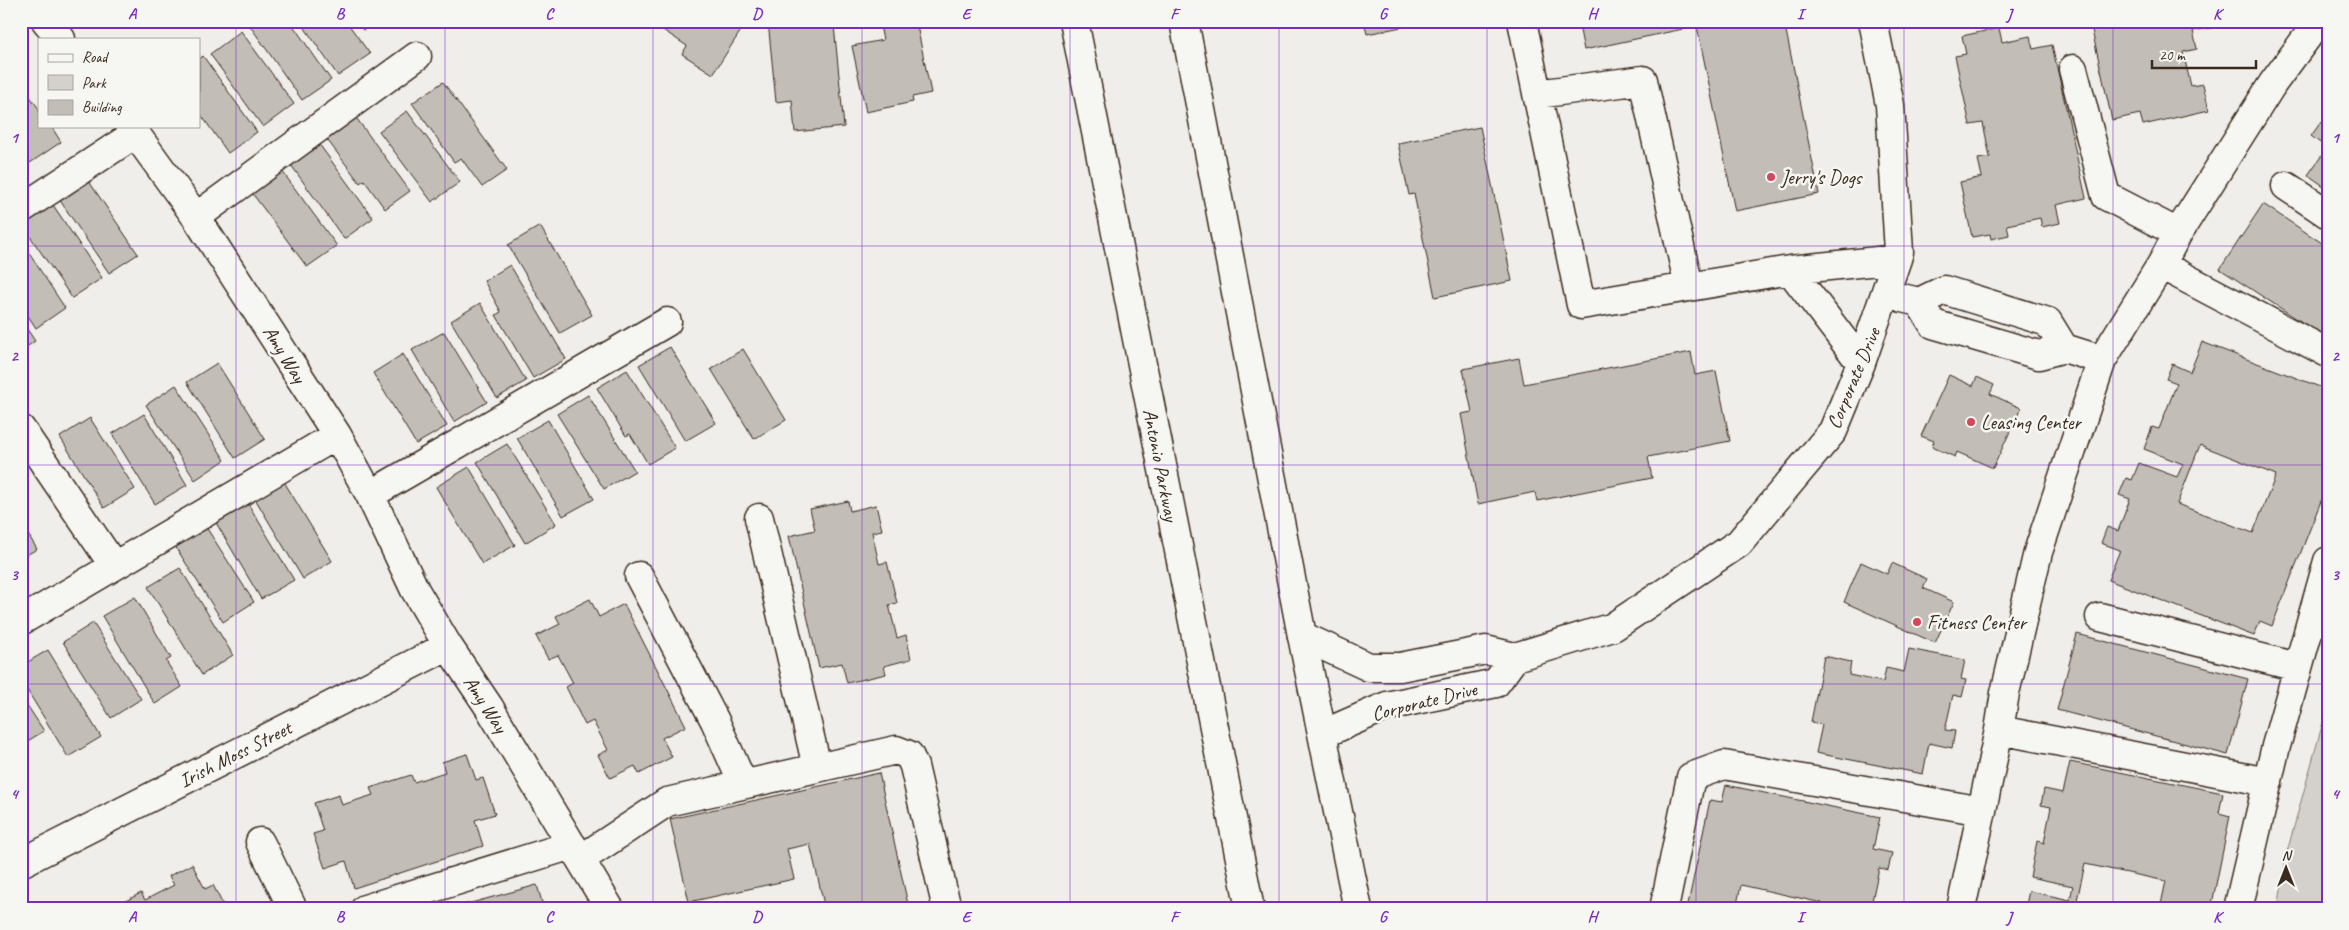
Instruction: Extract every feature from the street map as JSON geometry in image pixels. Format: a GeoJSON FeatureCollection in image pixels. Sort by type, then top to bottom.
{"type":"FeatureCollection","features":[{"type":"Feature","properties":{"kind":"street"},"geometry":{"type":"LineString","coordinates":[[46,21],[60,38]]}},
{"type":"Feature","properties":{"kind":"street","name":"Antonio Parkway"},"geometry":{"type":"LineString","coordinates":[[1074,21],[1250,909]]}},
{"type":"Feature","properties":{"kind":"street"},"geometry":{"type":"LineString","coordinates":[[1184,21],[1302,636],[1358,909]]}},
{"type":"Feature","properties":{"kind":"street"},"geometry":{"type":"LineString","coordinates":[[1522,21],[1581,305],[1790,270],[1897,260]]}},
{"type":"Feature","properties":{"kind":"street","name":"Corporate Drive"},"geometry":{"type":"LineString","coordinates":[[1302,636],[1369,667],[1400,667],[1486,650],[1515,657],[1613,627],[1740,543],[1833,431],[1861,363],[1897,260],[1890,105],[1873,21]]}},
{"type":"Feature","properties":{"kind":"street"},"geometry":{"type":"LineString","coordinates":[[1961,909],[1999,730],[2005,693],[2038,552],[2102,360],[2162,265],[2178,233],[2273,83],[2319,21]]}},
{"type":"Feature","properties":{"kind":"street"},"geometry":{"type":"LineString","coordinates":[[196,217],[417,56]]}},
{"type":"Feature","properties":{"kind":"street"},"geometry":{"type":"LineString","coordinates":[[2073,69],[2106,196],[2178,233]]}},
{"type":"Feature","properties":{"kind":"street"},"geometry":{"type":"LineString","coordinates":[[1537,94],[1643,80],[1689,287]]}},
{"type":"Feature","properties":{"kind":"street"},"geometry":{"type":"LineString","coordinates":[[21,208],[133,130]]}},
{"type":"Feature","properties":{"kind":"street","name":"Amy Way"},"geometry":{"type":"LineString","coordinates":[[133,130],[196,217],[337,435],[370,495],[415,590],[448,646],[489,707],[610,909]]}},
{"type":"Feature","properties":{"kind":"street"},"geometry":{"type":"LineString","coordinates":[[2286,186],[2328,214]]}},
{"type":"Feature","properties":{"kind":"street"},"geometry":{"type":"LineString","coordinates":[[2162,265],[2328,353]]}},
{"type":"Feature","properties":{"kind":"street"},"geometry":{"type":"LineString","coordinates":[[1790,270],[1861,363]]}},
{"type":"Feature","properties":{"kind":"street"},"geometry":{"type":"LineString","coordinates":[[1886,294],[1919,302],[1944,290],[2048,322],[2064,348],[2102,360]]}},
{"type":"Feature","properties":{"kind":"street"},"geometry":{"type":"LineString","coordinates":[[370,495],[667,322]]}},
{"type":"Feature","properties":{"kind":"street"},"geometry":{"type":"LineString","coordinates":[[21,429],[114,566]]}},
{"type":"Feature","properties":{"kind":"street"},"geometry":{"type":"LineString","coordinates":[[21,621],[337,435]]}},
{"type":"Feature","properties":{"kind":"street"},"geometry":{"type":"LineString","coordinates":[[759,518],[816,768]]}},
{"type":"Feature","properties":{"kind":"street"},"geometry":{"type":"LineString","coordinates":[[2238,909],[2296,667],[2328,561]]}},
{"type":"Feature","properties":{"kind":"street"},"geometry":{"type":"LineString","coordinates":[[639,576],[716,720],[743,784]]}},
{"type":"Feature","properties":{"kind":"street"},"geometry":{"type":"LineString","coordinates":[[2100,617],[2296,667]]}},
{"type":"Feature","properties":{"kind":"street","name":"Irish Moss Street"},"geometry":{"type":"LineString","coordinates":[[21,863],[448,646]]}},
{"type":"Feature","properties":{"kind":"street","name":"Corporate Drive"},"geometry":{"type":"LineString","coordinates":[[1323,734],[1387,706],[1496,683],[1515,657]]}},
{"type":"Feature","properties":{"kind":"street"},"geometry":{"type":"LineString","coordinates":[[1999,730],[2268,782]]}},
{"type":"Feature","properties":{"kind":"street"},"geometry":{"type":"LineString","coordinates":[[365,909],[577,852],[667,802],[896,750],[908,755],[914,766],[947,909]]}},
{"type":"Feature","properties":{"kind":"street"},"geometry":{"type":"LineString","coordinates":[[1664,909],[1691,777],[1724,765],[1982,811]]}},
{"type":"Feature","properties":{"kind":"street"},"geometry":{"type":"LineString","coordinates":[[260,842],[293,909]]}},
{"type":"Feature","properties":{"kind":"green space"},"geometry":{"type":"Polygon","coordinates":[[[2328,704],[2328,909],[2278,909],[2287,852],[2328,704]]]}},
{"type":"Feature","properties":{"kind":"building"},"geometry":{"type":"Polygon","coordinates":[[[250,21],[290,21],[331,80],[302,100],[248,23],[250,21]]]}},
{"type":"Feature","properties":{"kind":"building"},"geometry":{"type":"Polygon","coordinates":[[[300,21],[346,21],[370,54],[338,76],[300,21]]]}},
{"type":"Feature","properties":{"kind":"building"},"geometry":{"type":"Polygon","coordinates":[[[356,21],[375,21],[363,30],[356,21]]]}},
{"type":"Feature","properties":{"kind":"building"},"geometry":{"type":"Polygon","coordinates":[[[664,21],[747,21],[713,74],[682,54],[687,46],[660,28],[664,21]]]}},
{"type":"Feature","properties":{"kind":"building"},"geometry":{"type":"Polygon","coordinates":[[[768,21],[803,21],[803,28],[834,25],[844,127],[795,132],[792,100],[776,102],[768,21]]]}},
{"type":"Feature","properties":{"kind":"building"},"geometry":{"type":"Polygon","coordinates":[[[879,21],[916,21],[931,93],[912,97],[913,102],[866,112],[852,46],[883,40],[879,21]]]}},
{"type":"Feature","properties":{"kind":"building"},"geometry":{"type":"Polygon","coordinates":[[[1364,21],[1431,21],[1367,34],[1364,21]]]}},
{"type":"Feature","properties":{"kind":"building"},"geometry":{"type":"Polygon","coordinates":[[[1578,21],[1784,21],[1819,194],[1735,211],[1697,26],[1584,50],[1578,21]]]}},
{"type":"Feature","properties":{"kind":"building"},"geometry":{"type":"Polygon","coordinates":[[[2090,21],[2214,21],[2216,27],[2193,31],[2197,49],[2183,52],[2191,86],[2203,84],[2209,110],[2143,125],[2140,114],[2112,120],[2090,21]]]}},
{"type":"Feature","properties":{"kind":"building"},"geometry":{"type":"Polygon","coordinates":[[[1999,28],[2002,42],[2030,36],[2033,49],[2052,45],[2086,198],[2056,205],[2060,223],[2042,227],[2040,218],[2007,225],[2009,235],[1991,239],[1990,234],[1972,237],[1960,182],[1982,177],[1978,159],[1990,157],[1983,123],[1970,125],[1955,56],[1966,54],[1962,36],[1999,28]]]}},
{"type":"Feature","properties":{"kind":"building"},"geometry":{"type":"Polygon","coordinates":[[[241,31],[294,104],[263,127],[210,54],[241,31]]]}},
{"type":"Feature","properties":{"kind":"building"},"geometry":{"type":"Polygon","coordinates":[[[203,56],[257,132],[228,153],[200,113],[200,58],[203,56]]]}},
{"type":"Feature","properties":{"kind":"building"},"geometry":{"type":"Polygon","coordinates":[[[443,82],[507,170],[482,187],[461,158],[454,162],[412,103],[443,82]]]}},
{"type":"Feature","properties":{"kind":"building"},"geometry":{"type":"Polygon","coordinates":[[[21,84],[38,108],[38,128],[52,128],[61,142],[30,163],[21,150],[21,84]]]}},
{"type":"Feature","properties":{"kind":"building"},"geometry":{"type":"Polygon","coordinates":[[[407,111],[460,182],[432,202],[379,131],[407,111]]]}},
{"type":"Feature","properties":{"kind":"building"},"geometry":{"type":"Polygon","coordinates":[[[354,115],[410,191],[385,209],[364,180],[360,183],[325,137],[354,115]]]}},
{"type":"Feature","properties":{"kind":"building"},"geometry":{"type":"Polygon","coordinates":[[[2321,122],[2328,127],[2328,189],[2308,175],[2327,148],[2311,136],[2321,122]]]}},
{"type":"Feature","properties":{"kind":"building"},"geometry":{"type":"Polygon","coordinates":[[[1480,127],[1512,281],[1435,297],[1414,194],[1409,195],[1398,143],[1480,127]]]}},
{"type":"Feature","properties":{"kind":"building"},"geometry":{"type":"Polygon","coordinates":[[[319,144],[373,218],[344,239],[291,165],[319,144]]]}},
{"type":"Feature","properties":{"kind":"building"},"geometry":{"type":"Polygon","coordinates":[[[282,171],[337,246],[307,267],[252,193],[282,171]]]}},
{"type":"Feature","properties":{"kind":"building"},"geometry":{"type":"Polygon","coordinates":[[[88,180],[138,254],[109,273],[59,199],[88,180]]]}},
{"type":"Feature","properties":{"kind":"building"},"geometry":{"type":"Polygon","coordinates":[[[51,202],[102,278],[72,298],[21,223],[51,202]]]}},
{"type":"Feature","properties":{"kind":"building"},"geometry":{"type":"Polygon","coordinates":[[[2263,204],[2328,247],[2328,339],[2220,269],[2263,204]]]}},
{"type":"Feature","properties":{"kind":"building"},"geometry":{"type":"Polygon","coordinates":[[[540,226],[592,315],[560,333],[508,245],[540,226]]]}},
{"type":"Feature","properties":{"kind":"building"},"geometry":{"type":"Polygon","coordinates":[[[21,241],[65,308],[36,328],[21,305],[21,241]]]}},
{"type":"Feature","properties":{"kind":"building"},"geometry":{"type":"Polygon","coordinates":[[[510,265],[566,359],[533,378],[496,315],[501,312],[484,281],[510,265]]]}},
{"type":"Feature","properties":{"kind":"building"},"geometry":{"type":"Polygon","coordinates":[[[480,303],[526,381],[497,398],[451,321],[480,303]]]}},
{"type":"Feature","properties":{"kind":"building"},"geometry":{"type":"Polygon","coordinates":[[[21,320],[35,341],[21,351],[21,320]]]}},
{"type":"Feature","properties":{"kind":"building"},"geometry":{"type":"Polygon","coordinates":[[[444,332],[487,402],[454,422],[412,350],[444,332]]]}},
{"type":"Feature","properties":{"kind":"building"},"geometry":{"type":"Polygon","coordinates":[[[2202,342],[2328,390],[2328,483],[2272,626],[2260,621],[2254,636],[2108,580],[2120,550],[2101,543],[2107,527],[2118,531],[2130,499],[2119,495],[2126,478],[2132,480],[2139,463],[2177,477],[2183,464],[2144,449],[2152,427],[2159,429],[2177,383],[2166,379],[2172,364],[2190,372],[2202,342]],[[2200,445],[2177,504],[2253,533],[2276,475],[2200,445]]]}},
{"type":"Feature","properties":{"kind":"building"},"geometry":{"type":"Polygon","coordinates":[[[670,347],[716,423],[685,441],[639,365],[670,347]]]}},
{"type":"Feature","properties":{"kind":"building"},"geometry":{"type":"Polygon","coordinates":[[[743,349],[786,420],[754,439],[711,369],[743,349]]]}},
{"type":"Feature","properties":{"kind":"building"},"geometry":{"type":"Polygon","coordinates":[[[1691,352],[1695,375],[1716,371],[1730,441],[1648,457],[1652,478],[1537,501],[1535,492],[1478,504],[1461,414],[1472,412],[1463,369],[1519,358],[1524,384],[1691,352]]]}},
{"type":"Feature","properties":{"kind":"building"},"geometry":{"type":"Polygon","coordinates":[[[403,354],[447,426],[416,444],[373,373],[403,354]]]}},
{"type":"Feature","properties":{"kind":"building"},"geometry":{"type":"Polygon","coordinates":[[[217,363],[265,439],[235,458],[187,382],[217,363]]]}},
{"type":"Feature","properties":{"kind":"building"},"geometry":{"type":"Polygon","coordinates":[[[627,370],[675,448],[648,464],[630,434],[626,436],[597,388],[627,370]]]}},
{"type":"Feature","properties":{"kind":"building","name":"Leasing Center"},"geometry":{"type":"Polygon","coordinates":[[[1949,375],[1973,386],[1977,377],[1994,385],[1990,394],[2021,408],[1993,468],[1957,452],[1955,457],[1932,447],[1934,441],[1921,436],[1949,375]]]}},
{"type":"Feature","properties":{"kind":"building"},"geometry":{"type":"Polygon","coordinates":[[[176,385],[225,460],[195,480],[146,405],[176,385]]]}},
{"type":"Feature","properties":{"kind":"building"},"geometry":{"type":"Polygon","coordinates":[[[588,395],[635,471],[604,489],[557,414],[588,395]]]}},
{"type":"Feature","properties":{"kind":"building"},"geometry":{"type":"Polygon","coordinates":[[[144,414],[187,485],[155,504],[112,434],[144,414]]]}},
{"type":"Feature","properties":{"kind":"building"},"geometry":{"type":"Polygon","coordinates":[[[90,418],[135,489],[104,508],[60,437],[90,418]]]}},
{"type":"Feature","properties":{"kind":"building"},"geometry":{"type":"Polygon","coordinates":[[[548,420],[594,499],[563,516],[517,438],[548,420]]]}},
{"type":"Feature","properties":{"kind":"building"},"geometry":{"type":"Polygon","coordinates":[[[507,444],[556,524],[525,543],[477,462],[507,444]]]}},
{"type":"Feature","properties":{"kind":"building"},"geometry":{"type":"Polygon","coordinates":[[[469,467],[515,545],[482,564],[436,487],[469,467]]]}},
{"type":"Feature","properties":{"kind":"building"},"geometry":{"type":"Polygon","coordinates":[[[283,480],[332,561],[303,579],[254,497],[283,480]]]}},
{"type":"Feature","properties":{"kind":"building"},"geometry":{"type":"Polygon","coordinates":[[[848,501],[850,511],[876,505],[882,530],[872,532],[879,564],[887,562],[897,603],[889,605],[897,638],[906,635],[911,659],[884,666],[886,674],[847,683],[842,663],[819,668],[789,536],[815,530],[810,509],[848,501]]]}},
{"type":"Feature","properties":{"kind":"building"},"geometry":{"type":"Polygon","coordinates":[[[247,502],[294,580],[261,599],[215,521],[247,502]]]}},
{"type":"Feature","properties":{"kind":"building"},"geometry":{"type":"Polygon","coordinates":[[[21,523],[37,549],[21,558],[21,523]]]}},
{"type":"Feature","properties":{"kind":"building"},"geometry":{"type":"Polygon","coordinates":[[[206,527],[254,602],[223,622],[175,546],[206,527]]]}},
{"type":"Feature","properties":{"kind":"building","name":"Fitness Center"},"geometry":{"type":"Polygon","coordinates":[[[1861,562],[1887,574],[1892,563],[1927,579],[1923,588],[1954,602],[1935,643],[1844,602],[1861,562]]]}},
{"type":"Feature","properties":{"kind":"building"},"geometry":{"type":"Polygon","coordinates":[[[180,568],[233,655],[202,675],[148,587],[180,568]]]}},
{"type":"Feature","properties":{"kind":"building"},"geometry":{"type":"Polygon","coordinates":[[[135,597],[171,658],[166,661],[182,687],[155,704],[102,616],[135,597]]]}},
{"type":"Feature","properties":{"kind":"building"},"geometry":{"type":"Polygon","coordinates":[[[590,599],[599,617],[624,604],[686,726],[662,738],[672,757],[639,774],[635,766],[610,778],[598,755],[608,750],[593,721],[585,725],[566,687],[573,683],[558,655],[548,659],[536,636],[560,624],[556,616],[590,599]]]}},
{"type":"Feature","properties":{"kind":"building"},"geometry":{"type":"Polygon","coordinates":[[[93,623],[141,699],[111,718],[63,642],[93,623]]]}},
{"type":"Feature","properties":{"kind":"building"},"geometry":{"type":"Polygon","coordinates":[[[2077,634],[2248,679],[2228,755],[2057,710],[2077,634]]]}},
{"type":"Feature","properties":{"kind":"building"},"geometry":{"type":"Polygon","coordinates":[[[1909,649],[1965,660],[1961,679],[1966,680],[1962,697],[1953,695],[1945,730],[1955,731],[1952,748],[1929,743],[1923,774],[1816,753],[1822,725],[1811,722],[1824,656],[1851,662],[1849,675],[1883,682],[1886,668],[1904,672],[1909,649]]]}},
{"type":"Feature","properties":{"kind":"building"},"geometry":{"type":"Polygon","coordinates":[[[48,650],[101,737],[68,757],[21,680],[21,666],[48,650]]]}},
{"type":"Feature","properties":{"kind":"building"},"geometry":{"type":"Polygon","coordinates":[[[21,696],[44,731],[21,745],[21,696]]]}},
{"type":"Feature","properties":{"kind":"building"},"geometry":{"type":"Polygon","coordinates":[[[467,754],[476,780],[483,778],[495,814],[475,820],[483,846],[354,888],[346,861],[325,868],[313,834],[323,831],[314,803],[339,795],[342,805],[373,795],[370,788],[411,775],[414,782],[445,772],[442,762],[467,754]]]}},
{"type":"Feature","properties":{"kind":"building"},"geometry":{"type":"Polygon","coordinates":[[[2070,762],[2223,793],[2219,813],[2230,816],[2211,909],[2160,909],[2166,881],[2085,864],[2075,909],[2025,909],[2029,891],[2070,900],[2073,886],[2030,877],[2037,841],[2044,843],[2051,807],[2041,805],[2044,789],[2063,793],[2070,762]]]}},
{"type":"Feature","properties":{"kind":"building"},"geometry":{"type":"Polygon","coordinates":[[[879,773],[909,909],[825,909],[810,844],[787,849],[794,879],[689,902],[670,819],[879,773]]]}},
{"type":"Feature","properties":{"kind":"building"},"geometry":{"type":"Polygon","coordinates":[[[1726,785],[1880,817],[1873,849],[1892,853],[1888,870],[1879,868],[1872,901],[1881,903],[1880,909],[1821,909],[1822,903],[1741,885],[1736,909],[1687,909],[1710,800],[1722,802],[1726,785]]]}},
{"type":"Feature","properties":{"kind":"building"},"geometry":{"type":"Polygon","coordinates":[[[192,864],[205,889],[213,885],[225,909],[110,909],[141,893],[145,900],[174,885],[169,876],[192,864]]]}},
{"type":"Feature","properties":{"kind":"building"},"geometry":{"type":"Polygon","coordinates":[[[537,885],[544,909],[449,909],[537,885]]]}},
{"type":"Feature","properties":{"kind":"place","name":"Jerry's Dogs"},"geometry":{"type":"Point","coordinates":[1771,177]}},
{"type":"Feature","properties":{"kind":"place","name":"Leasing Center"},"geometry":{"type":"Point","coordinates":[1971,422]}},
{"type":"Feature","properties":{"kind":"place","name":"Fitness Center"},"geometry":{"type":"Point","coordinates":[1917,622]}}]}
